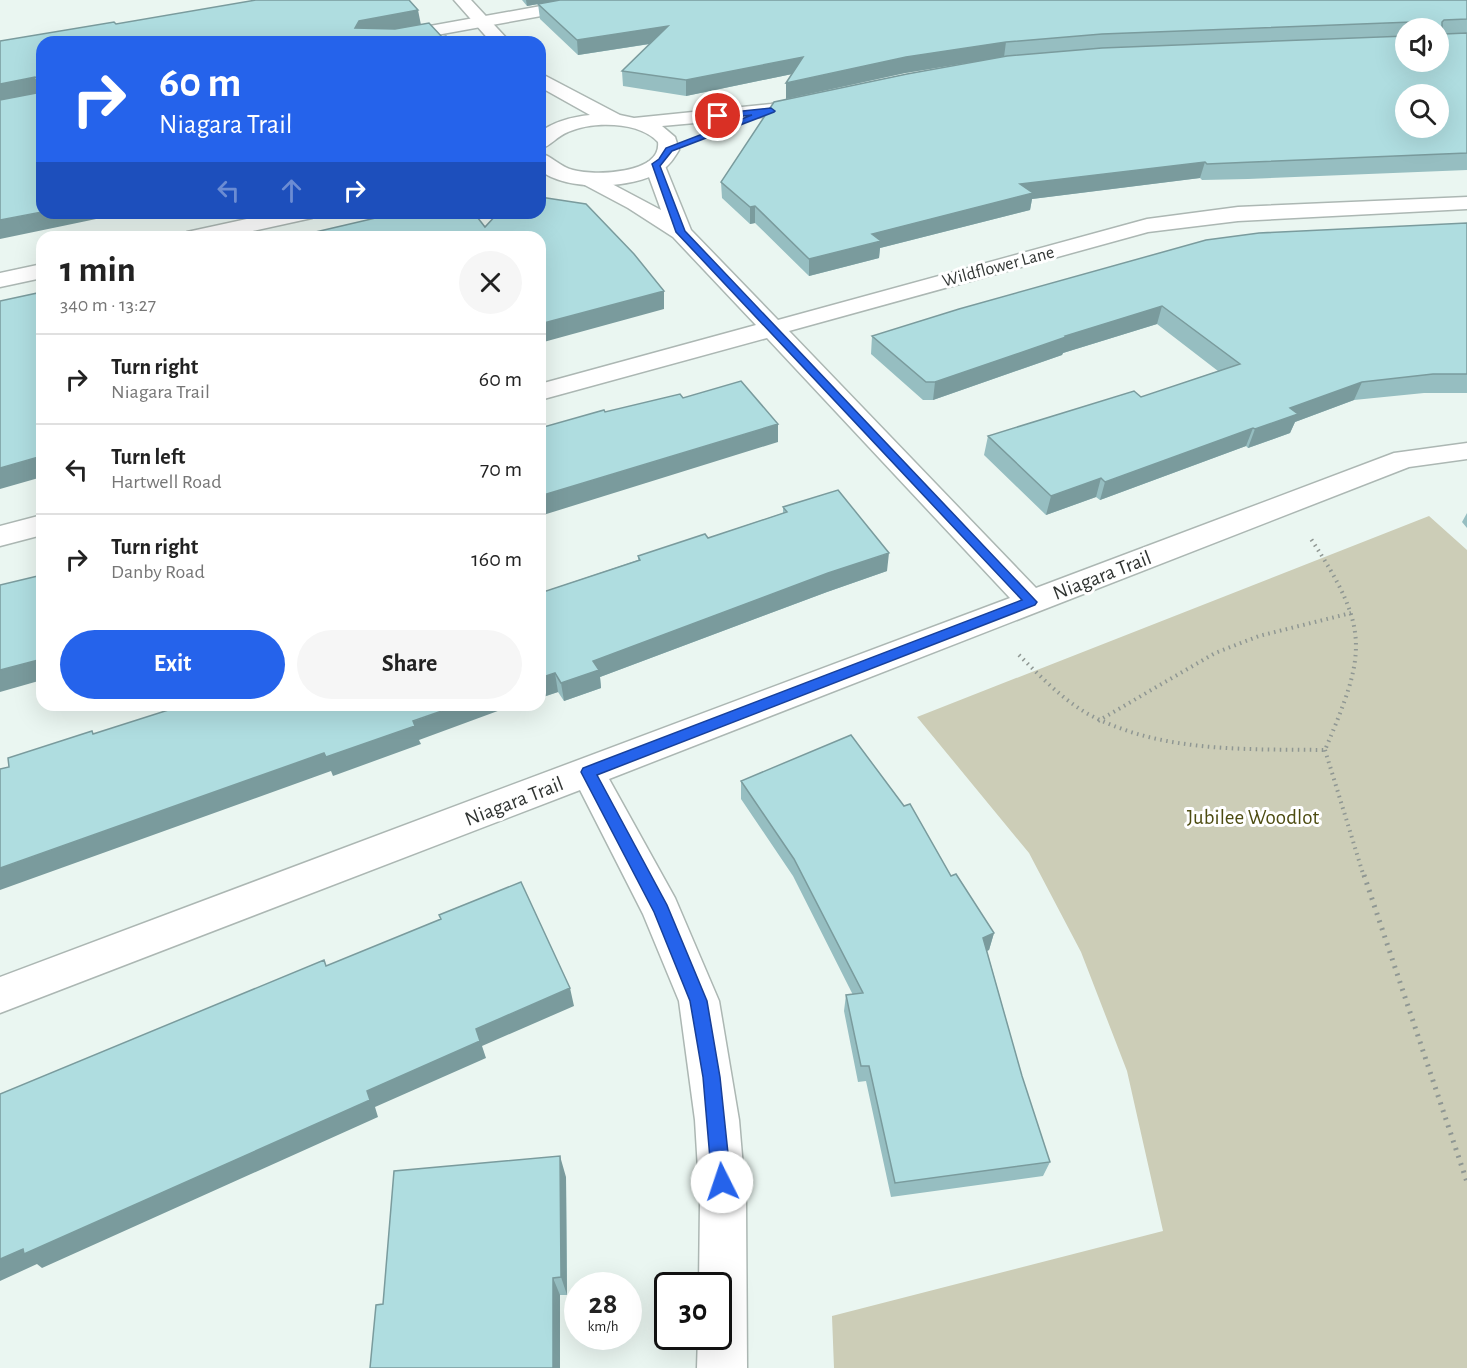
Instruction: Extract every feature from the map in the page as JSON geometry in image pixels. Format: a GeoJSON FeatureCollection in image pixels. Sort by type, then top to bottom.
{"type":"FeatureCollection","features":[{"type":"Feature","properties":{"kind":"street"},"geometry":{"type":"LineString","coordinates":[[462,0],[495,36]]}},
{"type":"Feature","properties":{"kind":"street"},"geometry":{"type":"LineString","coordinates":[[403,36],[602,0]]}},
{"type":"Feature","properties":{"kind":"street"},"geometry":{"type":"LineString","coordinates":[[546,83],[614,120]]}},
{"type":"Feature","properties":{"kind":"street"},"geometry":{"type":"LineString","coordinates":[[708,134],[771,111],[827,98]]}},
{"type":"Feature","properties":{"kind":"street"},"geometry":{"type":"LineString","coordinates":[[546,137],[559,128],[579,122],[614,120],[637,123],[771,111]]}},
{"type":"Feature","properties":{"kind":"street"},"geometry":{"type":"LineString","coordinates":[[637,123],[661,134],[668,144],[662,158],[681,232]]}},
{"type":"Feature","properties":{"kind":"street"},"geometry":{"type":"LineString","coordinates":[[546,165],[566,175],[588,179],[625,177],[688,142]]}},
{"type":"Feature","properties":{"kind":"street"},"geometry":{"type":"LineString","coordinates":[[546,177],[566,175]]}},
{"type":"Feature","properties":{"kind":"street"},"geometry":{"type":"LineString","coordinates":[[588,179],[636,203],[681,232],[1031,602]]}},
{"type":"Feature","properties":{"kind":"street","name":"Wildflower Lane"},"geometry":{"type":"LineString","coordinates":[[546,390],[1112,235],[1170,222],[1238,214],[1467,203]]}},
{"type":"Feature","properties":{"kind":"street"},"geometry":{"type":"LineString","coordinates":[[222,231],[277,219]]}},
{"type":"Feature","properties":{"kind":"street"},"geometry":{"type":"LineString","coordinates":[[0,280],[36,272]]}},
{"type":"Feature","properties":{"kind":"street","name":"Niagara Trail"},"geometry":{"type":"LineString","coordinates":[[0,995],[1404,459],[1467,451]]}},
{"type":"Feature","properties":{"kind":"street"},"geometry":{"type":"LineString","coordinates":[[0,536],[36,527]]}},
{"type":"Feature","properties":{"kind":"street"},"geometry":{"type":"LineString","coordinates":[[588,772],[661,910],[699,1001],[717,1120],[723,1203],[722,1368]]}},
{"type":"Feature","properties":{"kind":"path"},"geometry":{"type":"LineString","coordinates":[[1311,539],[1331,568],[1351,613],[1357,657],[1337,722],[1325,750],[1376,915],[1467,1182]]}},
{"type":"Feature","properties":{"kind":"path"},"geometry":{"type":"LineString","coordinates":[[1098,721],[1215,653],[1258,636],[1351,613]]}},
{"type":"Feature","properties":{"kind":"path"},"geometry":{"type":"LineString","coordinates":[[1019,655],[1037,676],[1066,700],[1098,721],[1149,740],[1194,746],[1325,750]]}},
{"type":"Feature","properties":{"kind":"green space","name":"Jubilee Woodlot"},"geometry":{"type":"Polygon","coordinates":[[[1429,516],[1467,550],[1467,1368],[834,1368],[832,1316],[1163,1231],[1127,1071],[1081,952],[1029,853],[917,717],[1429,516]]]}},
{"type":"Feature","properties":{"kind":"building"},"geometry":{"type":"Polygon","coordinates":[[[256,0],[409,0],[418,10],[359,21],[355,28],[395,29],[429,23],[441,36],[36,36],[36,78],[0,84],[0,41],[114,22],[116,24],[256,0]]]}},
{"type":"Feature","properties":{"kind":"building"},"geometry":{"type":"Polygon","coordinates":[[[560,0],[1467,0],[1467,19],[1395,18],[1395,23],[1102,34],[1006,42],[906,57],[786,83],[803,57],[686,80],[622,71],[668,26],[577,40],[538,4],[560,0]]]}},
{"type":"Feature","properties":{"kind":"building"},"geometry":{"type":"Polygon","coordinates":[[[1467,33],[1467,153],[1207,164],[1205,162],[1020,184],[1033,193],[872,234],[881,241],[809,259],[755,206],[750,207],[721,182],[774,102],[1007,56],[1102,48],[1395,36],[1395,72],[1449,72],[1449,34],[1467,33]]]}},
{"type":"Feature","properties":{"kind":"building"},"geometry":{"type":"Polygon","coordinates":[[[36,93],[36,213],[0,220],[0,100],[36,93]]]}},
{"type":"Feature","properties":{"kind":"building"},"geometry":{"type":"Polygon","coordinates":[[[546,198],[586,204],[634,254],[664,291],[546,322],[546,231],[320,231],[371,219],[479,219],[485,227],[492,219],[546,219],[546,198]]]}},
{"type":"Feature","properties":{"kind":"building"},"geometry":{"type":"Polygon","coordinates":[[[1467,223],[1467,374],[1433,374],[1362,382],[1290,408],[1298,414],[1105,482],[1101,478],[1051,496],[988,436],[1134,391],[1141,397],[1240,364],[1162,306],[1065,336],[935,382],[926,382],[872,336],[959,309],[1206,240],[1259,233],[1467,223]]]}},
{"type":"Feature","properties":{"kind":"building"},"geometry":{"type":"Polygon","coordinates":[[[36,293],[36,458],[0,468],[0,301],[36,293]]]}},
{"type":"Feature","properties":{"kind":"building"},"geometry":{"type":"Polygon","coordinates":[[[741,381],[778,424],[546,494],[546,426],[604,410],[605,412],[680,394],[683,398],[741,381]]]}},
{"type":"Feature","properties":{"kind":"building"},"geometry":{"type":"Polygon","coordinates":[[[838,490],[889,553],[828,573],[593,661],[599,670],[561,683],[555,673],[546,676],[546,591],[640,560],[638,556],[705,534],[708,538],[787,512],[783,507],[838,490]]]}},
{"type":"Feature","properties":{"kind":"building"},"geometry":{"type":"Polygon","coordinates":[[[36,576],[36,661],[0,670],[0,585],[36,576]]]}},
{"type":"Feature","properties":{"kind":"building"},"geometry":{"type":"Polygon","coordinates":[[[165,711],[442,711],[413,721],[415,726],[326,757],[324,753],[0,868],[0,769],[9,767],[8,758],[92,731],[93,734],[165,711]]]}},
{"type":"Feature","properties":{"kind":"building"},"geometry":{"type":"Polygon","coordinates":[[[851,735],[904,806],[910,804],[951,876],[956,874],[994,933],[983,938],[1022,1076],[1050,1162],[895,1183],[869,1066],[861,1066],[846,995],[863,993],[794,859],[741,781],[851,735]]]}},
{"type":"Feature","properties":{"kind":"building"},"geometry":{"type":"Polygon","coordinates":[[[521,882],[570,988],[476,1029],[480,1041],[367,1091],[370,1100],[24,1254],[23,1249],[0,1259],[0,1094],[324,960],[326,966],[441,919],[439,915],[521,882]]]}},
{"type":"Feature","properties":{"kind":"building"},"geometry":{"type":"Polygon","coordinates":[[[560,1156],[561,1277],[553,1278],[553,1368],[370,1368],[376,1305],[383,1304],[394,1171],[560,1156]]]}},
{"type":"Feature","properties":{"kind":"route"},"geometry":{"type":"LineString","coordinates":[[718,116],[771,111],[669,150],[662,161],[655,166],[681,232],[1031,602],[588,772],[661,910],[699,1001],[709,1055],[722,1182]]}}]}
